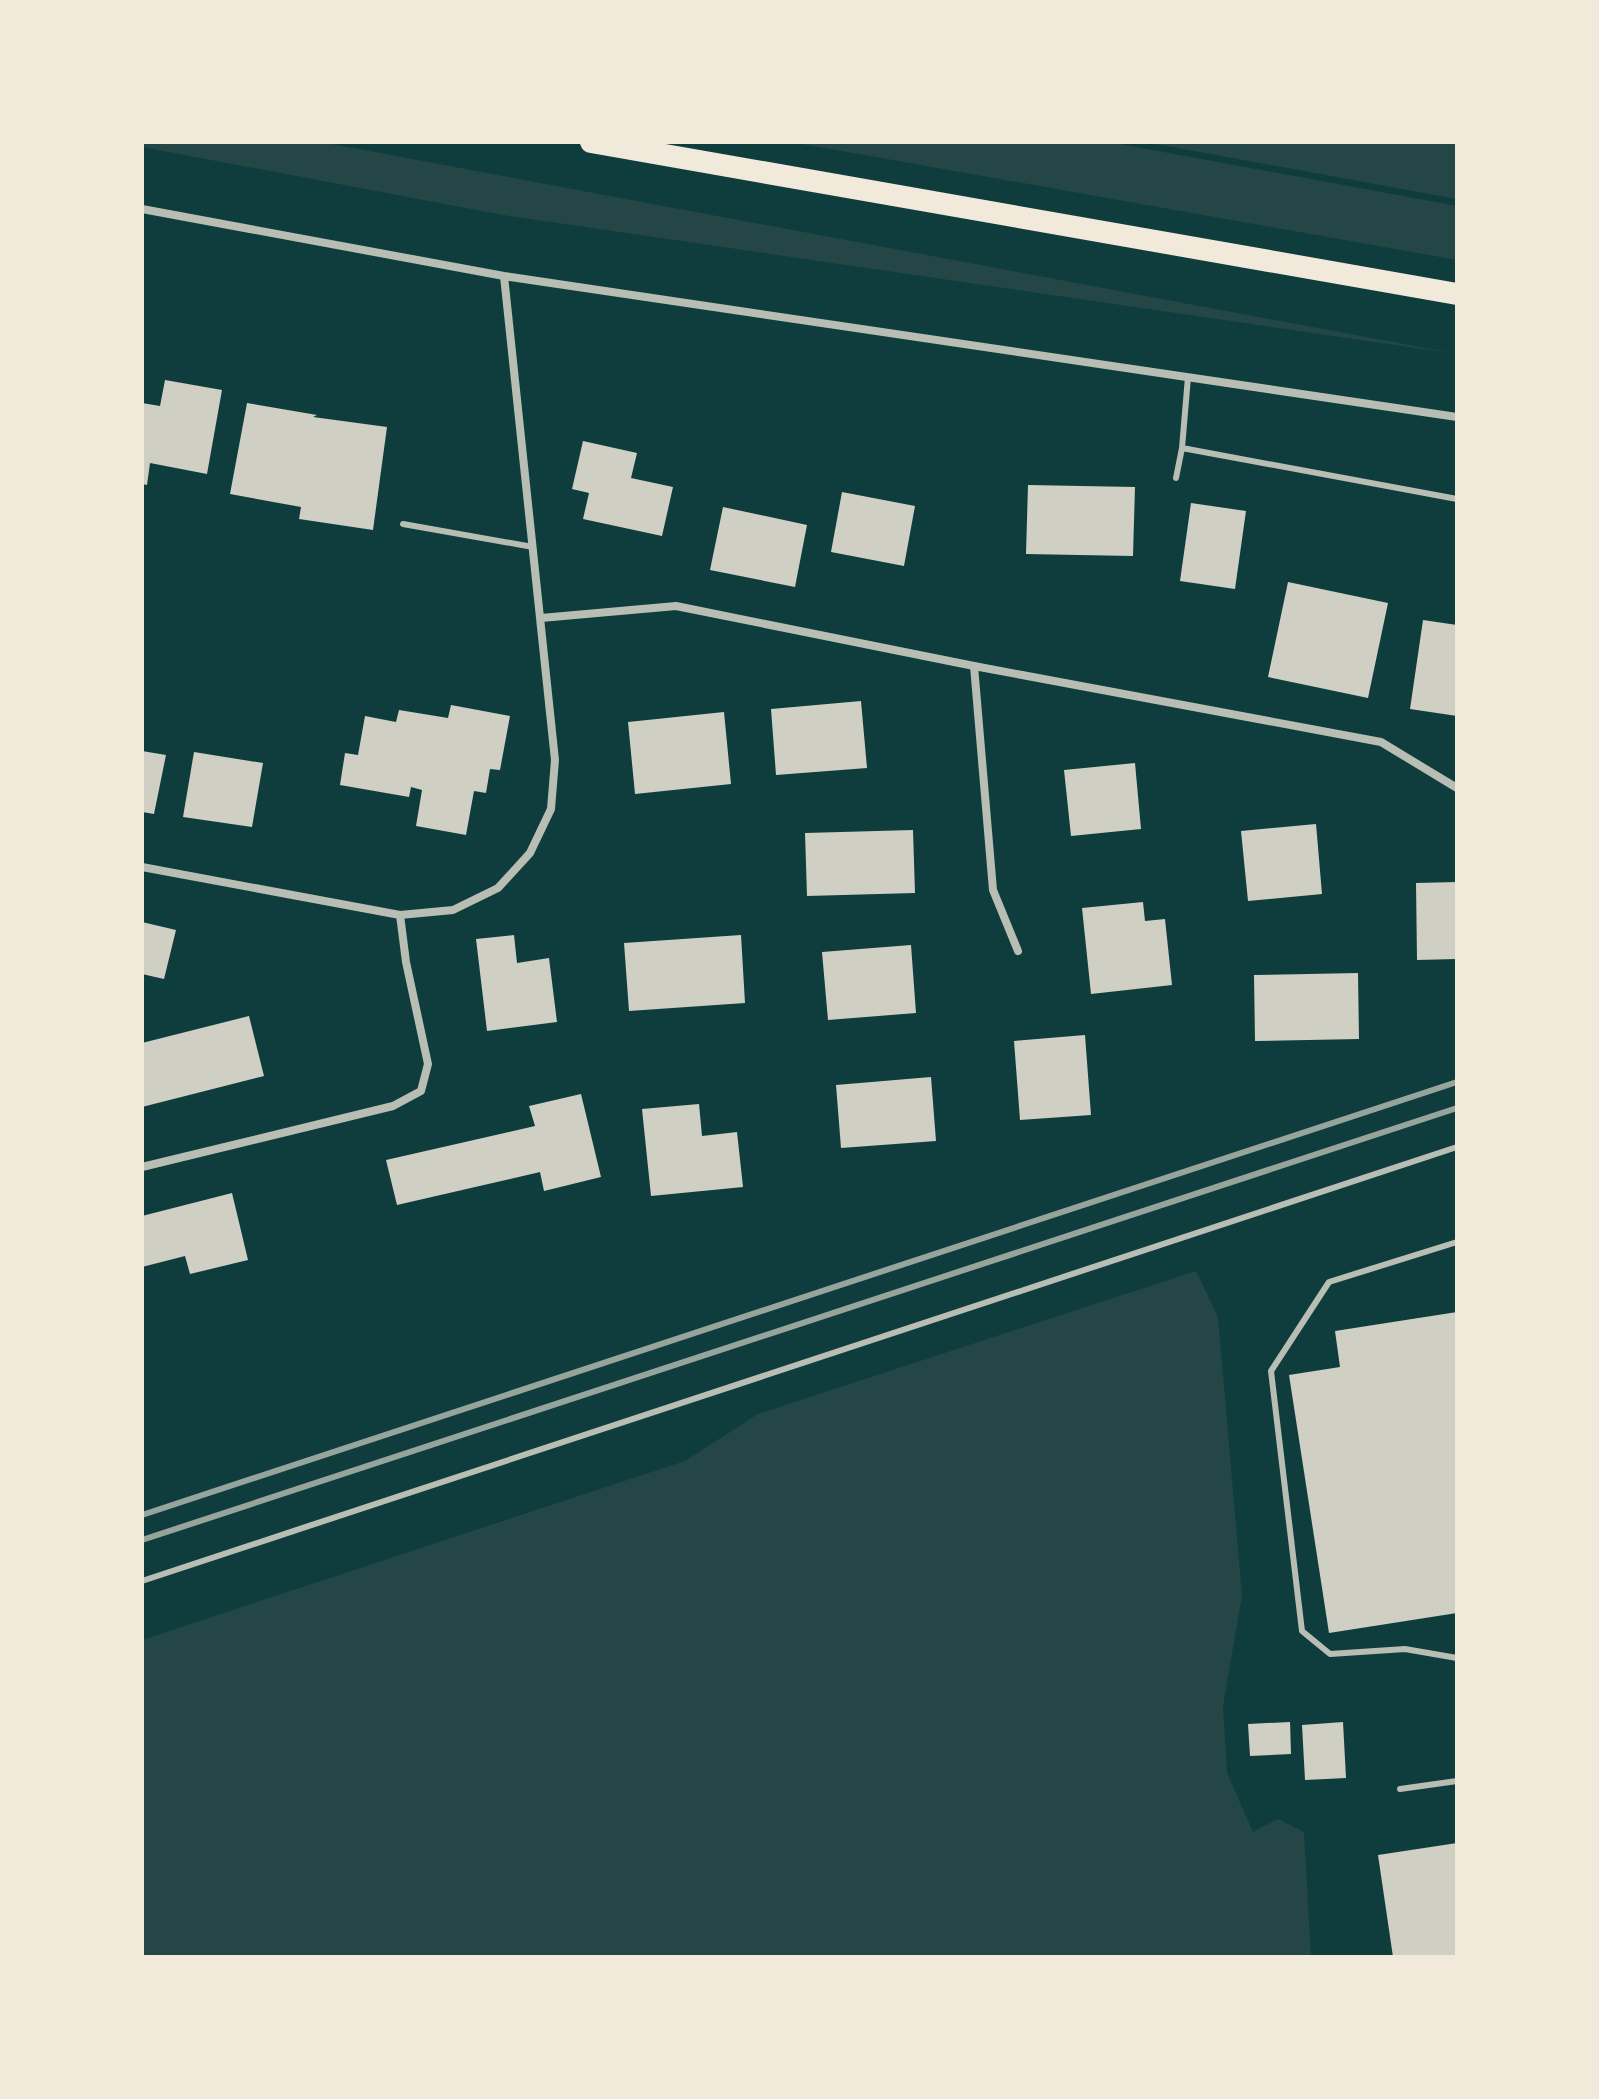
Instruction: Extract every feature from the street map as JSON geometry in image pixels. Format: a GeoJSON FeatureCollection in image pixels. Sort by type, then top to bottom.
{"type":"FeatureCollection","features":[{"type":"Feature","properties":{"kind":"highway"},"geometry":{"type":"LineString","coordinates":[[591,142],[1457,294]]}},
{"type":"Feature","properties":{"kind":"street"},"geometry":{"type":"LineString","coordinates":[[142,209],[504,276],[1457,417]]}},
{"type":"Feature","properties":{"kind":"street"},"geometry":{"type":"LineString","coordinates":[[142,867],[400,915],[453,910],[498,888],[530,853],[551,809],[555,760],[504,276]]}},
{"type":"Feature","properties":{"kind":"street"},"geometry":{"type":"LineString","coordinates":[[541,618],[676,606],[974,666],[1381,742],[1457,788]]}},
{"type":"Feature","properties":{"kind":"street"},"geometry":{"type":"LineString","coordinates":[[974,666],[993,890],[1018,951]]}},
{"type":"Feature","properties":{"kind":"street"},"geometry":{"type":"LineString","coordinates":[[142,1167],[393,1106],[421,1091],[428,1064],[406,962],[400,915]]}},
{"type":"Feature","properties":{"kind":"lane"},"geometry":{"type":"LineString","coordinates":[[1176,478],[1182,448],[1188,377]]}},
{"type":"Feature","properties":{"kind":"lane"},"geometry":{"type":"LineString","coordinates":[[1182,448],[1457,499]]}},
{"type":"Feature","properties":{"kind":"lane"},"geometry":{"type":"LineString","coordinates":[[403,524],[533,547]]}},
{"type":"Feature","properties":{"kind":"lane"},"geometry":{"type":"LineString","coordinates":[[142,1581],[1457,1147]]}},
{"type":"Feature","properties":{"kind":"lane"},"geometry":{"type":"LineString","coordinates":[[1457,1242],[1329,1282],[1271,1371],[1302,1631],[1330,1654],[1405,1649],[1457,1658]]}},
{"type":"Feature","properties":{"kind":"lane"},"geometry":{"type":"LineString","coordinates":[[1400,1789],[1457,1781]]}},
{"type":"Feature","properties":{"kind":"shaded area"},"geometry":{"type":"Polygon","coordinates":[[[142,142],[321,142],[1457,354],[503,215],[142,147],[142,142]]]}},
{"type":"Feature","properties":{"kind":"shaded area"},"geometry":{"type":"Polygon","coordinates":[[[791,142],[1109,142],[1457,206],[1457,260],[791,142]]]}},
{"type":"Feature","properties":{"kind":"shaded area"},"geometry":{"type":"Polygon","coordinates":[[[1145,142],[1457,142],[1457,199],[1145,142]]]}},
{"type":"Feature","properties":{"kind":"shaded area"},"geometry":{"type":"Polygon","coordinates":[[[1196,1271],[1218,1317],[1242,1595],[1223,1706],[1227,1773],[1253,1832],[1278,1819],[1304,1832],[1311,1957],[142,1957],[142,1640],[685,1461],[758,1414],[1196,1271]]]}},
{"type":"Feature","properties":{"kind":"building"},"geometry":{"type":"Polygon","coordinates":[[[165,380],[222,390],[207,474],[150,463],[147,485],[142,484],[142,403],[160,406],[165,380]]]}},
{"type":"Feature","properties":{"kind":"building"},"geometry":{"type":"Polygon","coordinates":[[[247,403],[317,415],[313,417],[387,427],[373,530],[299,519],[301,507],[230,494],[247,403]]]}},
{"type":"Feature","properties":{"kind":"building"},"geometry":{"type":"Polygon","coordinates":[[[583,441],[637,453],[631,478],[673,487],[662,536],[583,519],[589,493],[572,489],[583,441]]]}},
{"type":"Feature","properties":{"kind":"building"},"geometry":{"type":"Polygon","coordinates":[[[1028,485],[1135,487],[1133,556],[1026,554],[1028,485]]]}},
{"type":"Feature","properties":{"kind":"building"},"geometry":{"type":"Polygon","coordinates":[[[842,492],[915,506],[904,566],[831,552],[842,492]]]}},
{"type":"Feature","properties":{"kind":"building"},"geometry":{"type":"Polygon","coordinates":[[[1191,503],[1246,511],[1235,589],[1180,581],[1191,503]]]}},
{"type":"Feature","properties":{"kind":"building"},"geometry":{"type":"Polygon","coordinates":[[[723,507],[807,525],[795,587],[710,570],[723,507]]]}},
{"type":"Feature","properties":{"kind":"building"},"geometry":{"type":"Polygon","coordinates":[[[1288,582],[1388,603],[1368,698],[1268,677],[1288,582]]]}},
{"type":"Feature","properties":{"kind":"building"},"geometry":{"type":"Polygon","coordinates":[[[1423,620],[1457,625],[1457,716],[1410,709],[1423,620]]]}},
{"type":"Feature","properties":{"kind":"building"},"geometry":{"type":"Polygon","coordinates":[[[861,701],[867,768],[776,775],[771,709],[861,701]]]}},
{"type":"Feature","properties":{"kind":"building"},"geometry":{"type":"Polygon","coordinates":[[[451,705],[510,716],[500,770],[490,769],[486,793],[474,791],[466,835],[416,826],[422,790],[411,787],[409,797],[340,785],[345,753],[358,755],[365,716],[396,722],[399,710],[448,718],[451,705]]]}},
{"type":"Feature","properties":{"kind":"building"},"geometry":{"type":"Polygon","coordinates":[[[724,712],[731,784],[635,794],[628,722],[724,712]]]}},
{"type":"Feature","properties":{"kind":"building"},"geometry":{"type":"Polygon","coordinates":[[[142,751],[166,755],[154,814],[142,812],[142,751]]]}},
{"type":"Feature","properties":{"kind":"building"},"geometry":{"type":"Polygon","coordinates":[[[194,752],[263,763],[252,827],[183,817],[194,752]]]}},
{"type":"Feature","properties":{"kind":"building"},"geometry":{"type":"Polygon","coordinates":[[[1135,763],[1141,829],[1071,836],[1064,770],[1135,763]]]}},
{"type":"Feature","properties":{"kind":"building"},"geometry":{"type":"Polygon","coordinates":[[[1316,824],[1322,894],[1248,901],[1241,831],[1316,824]]]}},
{"type":"Feature","properties":{"kind":"building"},"geometry":{"type":"Polygon","coordinates":[[[913,830],[915,893],[807,896],[805,833],[913,830]]]}},
{"type":"Feature","properties":{"kind":"building"},"geometry":{"type":"Polygon","coordinates":[[[1457,882],[1457,959],[1417,960],[1416,883],[1457,882]]]}},
{"type":"Feature","properties":{"kind":"building"},"geometry":{"type":"Polygon","coordinates":[[[1143,902],[1145,921],[1165,919],[1172,985],[1091,994],[1082,908],[1143,902]]]}},
{"type":"Feature","properties":{"kind":"building"},"geometry":{"type":"Polygon","coordinates":[[[142,922],[176,930],[164,979],[142,974],[142,922]]]}},
{"type":"Feature","properties":{"kind":"building"},"geometry":{"type":"Polygon","coordinates":[[[514,935],[517,963],[549,958],[557,1022],[487,1031],[476,939],[514,935]]]}},
{"type":"Feature","properties":{"kind":"building"},"geometry":{"type":"Polygon","coordinates":[[[741,935],[745,1003],[629,1011],[624,943],[741,935]]]}},
{"type":"Feature","properties":{"kind":"building"},"geometry":{"type":"Polygon","coordinates":[[[911,945],[916,1013],[828,1020],[822,952],[911,945]]]}},
{"type":"Feature","properties":{"kind":"building"},"geometry":{"type":"Polygon","coordinates":[[[1358,973],[1359,1039],[1255,1041],[1254,975],[1358,973]]]}},
{"type":"Feature","properties":{"kind":"building"},"geometry":{"type":"Polygon","coordinates":[[[249,1016],[264,1076],[142,1107],[142,1043],[249,1016]]]}},
{"type":"Feature","properties":{"kind":"building"},"geometry":{"type":"Polygon","coordinates":[[[1085,1035],[1091,1115],[1020,1120],[1014,1041],[1085,1035]]]}},
{"type":"Feature","properties":{"kind":"building"},"geometry":{"type":"Polygon","coordinates":[[[931,1077],[936,1141],[841,1148],[836,1085],[931,1077]]]}},
{"type":"Feature","properties":{"kind":"building"},"geometry":{"type":"Polygon","coordinates":[[[581,1094],[601,1177],[544,1191],[540,1172],[397,1205],[386,1160],[535,1126],[529,1106],[581,1094]]]}},
{"type":"Feature","properties":{"kind":"building"},"geometry":{"type":"Polygon","coordinates":[[[699,1104],[702,1136],[737,1132],[743,1187],[651,1196],[642,1109],[699,1104]]]}},
{"type":"Feature","properties":{"kind":"building"},"geometry":{"type":"Polygon","coordinates":[[[232,1193],[248,1260],[190,1274],[185,1256],[142,1267],[142,1216],[232,1193]]]}},
{"type":"Feature","properties":{"kind":"building"},"geometry":{"type":"Polygon","coordinates":[[[1457,1312],[1457,1613],[1329,1633],[1289,1375],[1340,1367],[1335,1331],[1457,1312]]]}},
{"type":"Feature","properties":{"kind":"building"},"geometry":{"type":"Polygon","coordinates":[[[1290,1722],[1291,1754],[1250,1756],[1248,1724],[1290,1722]]]}},
{"type":"Feature","properties":{"kind":"building"},"geometry":{"type":"Polygon","coordinates":[[[1343,1722],[1346,1778],[1305,1780],[1302,1725],[1343,1722]]]}},
{"type":"Feature","properties":{"kind":"building"},"geometry":{"type":"Polygon","coordinates":[[[1457,1843],[1457,1957],[1393,1957],[1378,1855],[1457,1843]]]}},
{"type":"Feature","properties":{"kind":"railway"},"geometry":{"type":"LineString","coordinates":[[142,1515],[1457,1082]]}},
{"type":"Feature","properties":{"kind":"railway"},"geometry":{"type":"LineString","coordinates":[[142,1540],[1457,1108]]}}]}
